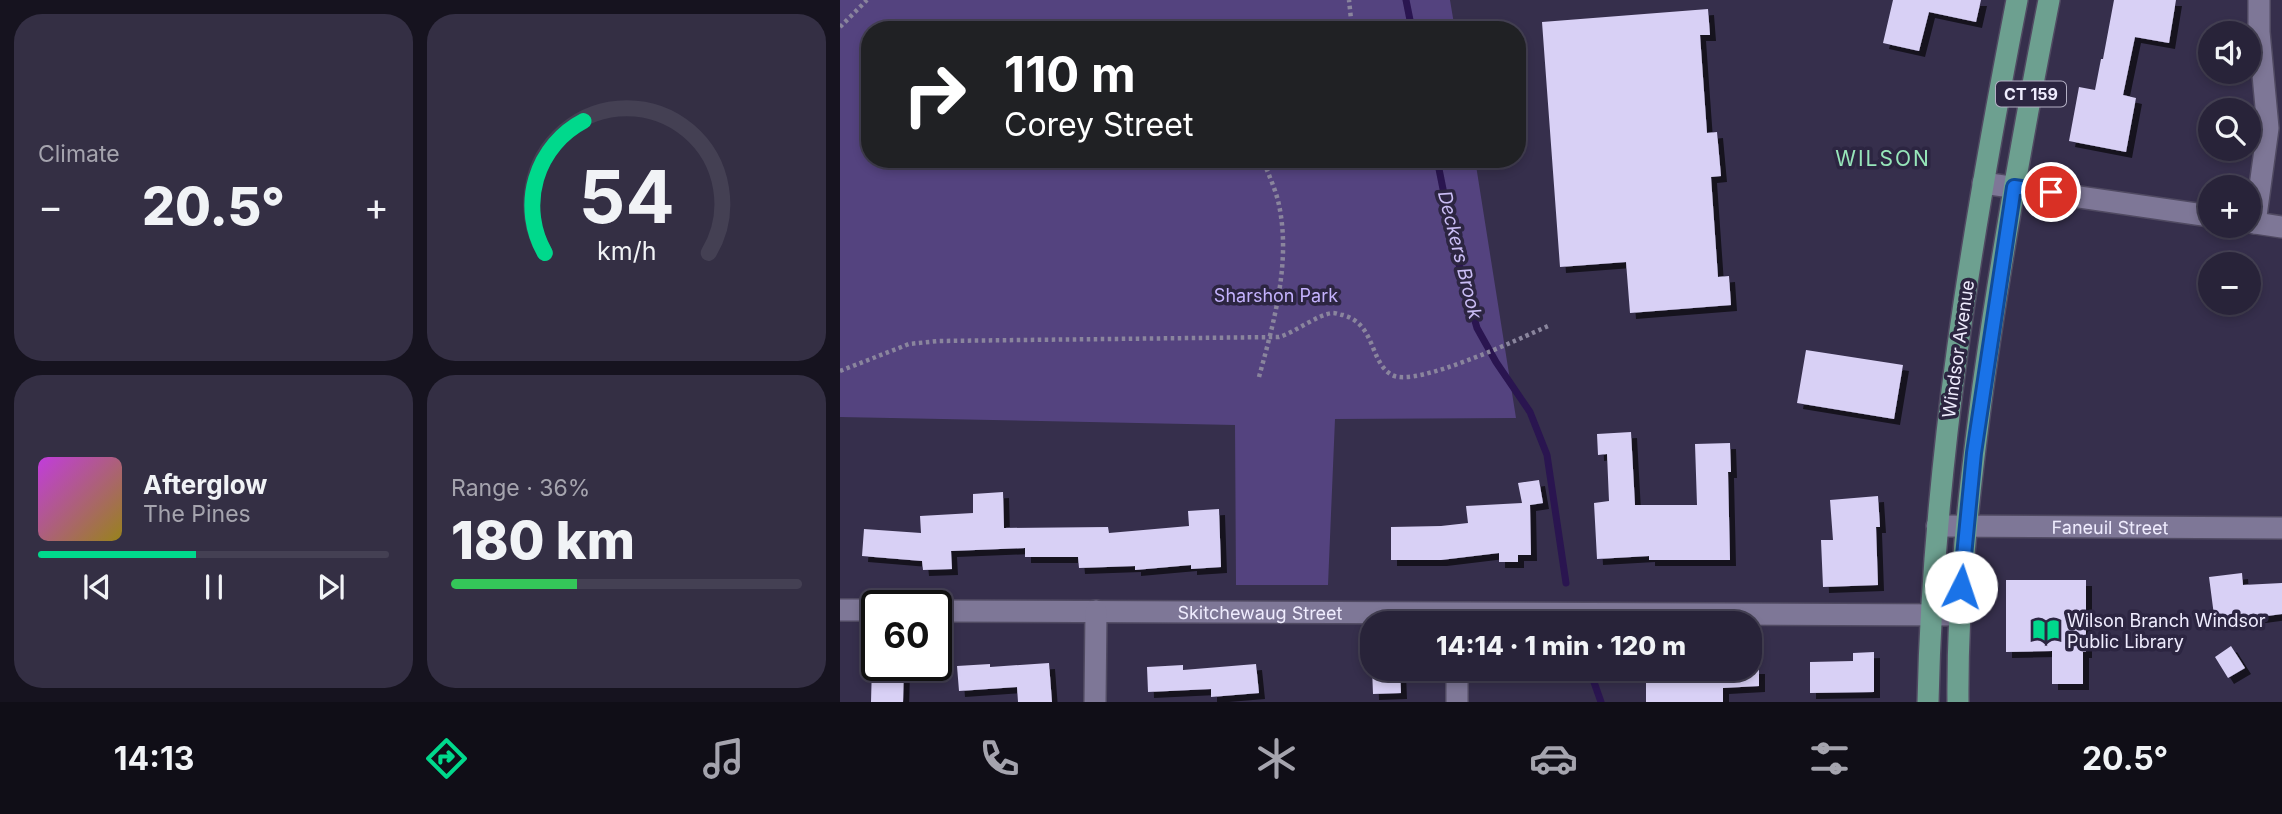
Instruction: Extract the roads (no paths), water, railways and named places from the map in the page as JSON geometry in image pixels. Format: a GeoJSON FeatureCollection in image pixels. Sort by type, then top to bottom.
{"type":"FeatureCollection","features":[{"type":"Feature","properties":{"kind":"main road","name":"Windsor Avenue"},"geometry":{"type":"LineString","coordinates":[[1927,702],[1937,526],[1951,392],[1983,183],[2017,0]]}},
{"type":"Feature","properties":{"kind":"main road","name":"Windsor Avenue"},"geometry":{"type":"LineString","coordinates":[[1958,702],[1966,526],[1989,346],[2014,187],[2049,0]]}},
{"type":"Feature","properties":{"kind":"street"},"geometry":{"type":"LineString","coordinates":[[2259,0],[2259,32],[2269,128],[2260,175]]}},
{"type":"Feature","properties":{"kind":"street"},"geometry":{"type":"LineString","coordinates":[[1983,183],[2198,214]]}},
{"type":"Feature","properties":{"kind":"street"},"geometry":{"type":"LineString","coordinates":[[2261,224],[2282,227]]}},
{"type":"Feature","properties":{"kind":"street","name":"Faneuil Street"},"geometry":{"type":"LineString","coordinates":[[1937,526],[2282,528]]}},
{"type":"Feature","properties":{"kind":"street"},"geometry":{"type":"LineString","coordinates":[[840,610],[861,610]]}},
{"type":"Feature","properties":{"kind":"street","name":"Skitchewaug Street"},"geometry":{"type":"LineString","coordinates":[[952,611],[1301,611],[1360,614]]}},
{"type":"Feature","properties":{"kind":"street"},"geometry":{"type":"LineString","coordinates":[[1095,702],[1096,611]]}},
{"type":"Feature","properties":{"kind":"street","name":"Skitchewaug Street"},"geometry":{"type":"LineString","coordinates":[[1762,615],[1960,615]]}},
{"type":"Feature","properties":{"kind":"street"},"geometry":{"type":"LineString","coordinates":[[1457,681],[1457,702]]}},
{"type":"Feature","properties":{"kind":"waterway","name":"Deckers Brook"},"geometry":{"type":"LineString","coordinates":[[1406,0],[1410,21]]}},
{"type":"Feature","properties":{"kind":"waterway","name":"Deckers Brook"},"geometry":{"type":"LineString","coordinates":[[1439,168],[1456,254],[1477,328],[1530,412],[1547,455],[1566,583]]}},
{"type":"Feature","properties":{"kind":"waterway","name":"Deckers Brook"},"geometry":{"type":"LineString","coordinates":[[1594,681],[1601,702]]}},
{"type":"Feature","properties":{"kind":"place","name":"Wilson Branch Windsor Public Library"},"geometry":{"type":"Point","coordinates":[2046,630]}},
{"type":"Feature","properties":{"kind":"district","name":"WILSON"},"geometry":{"type":"Point","coordinates":[1883,158]}},
{"type":"Feature","properties":{"kind":"park label","name":"Sharshon Park"},"geometry":{"type":"Point","coordinates":[1276,295]}}]}
